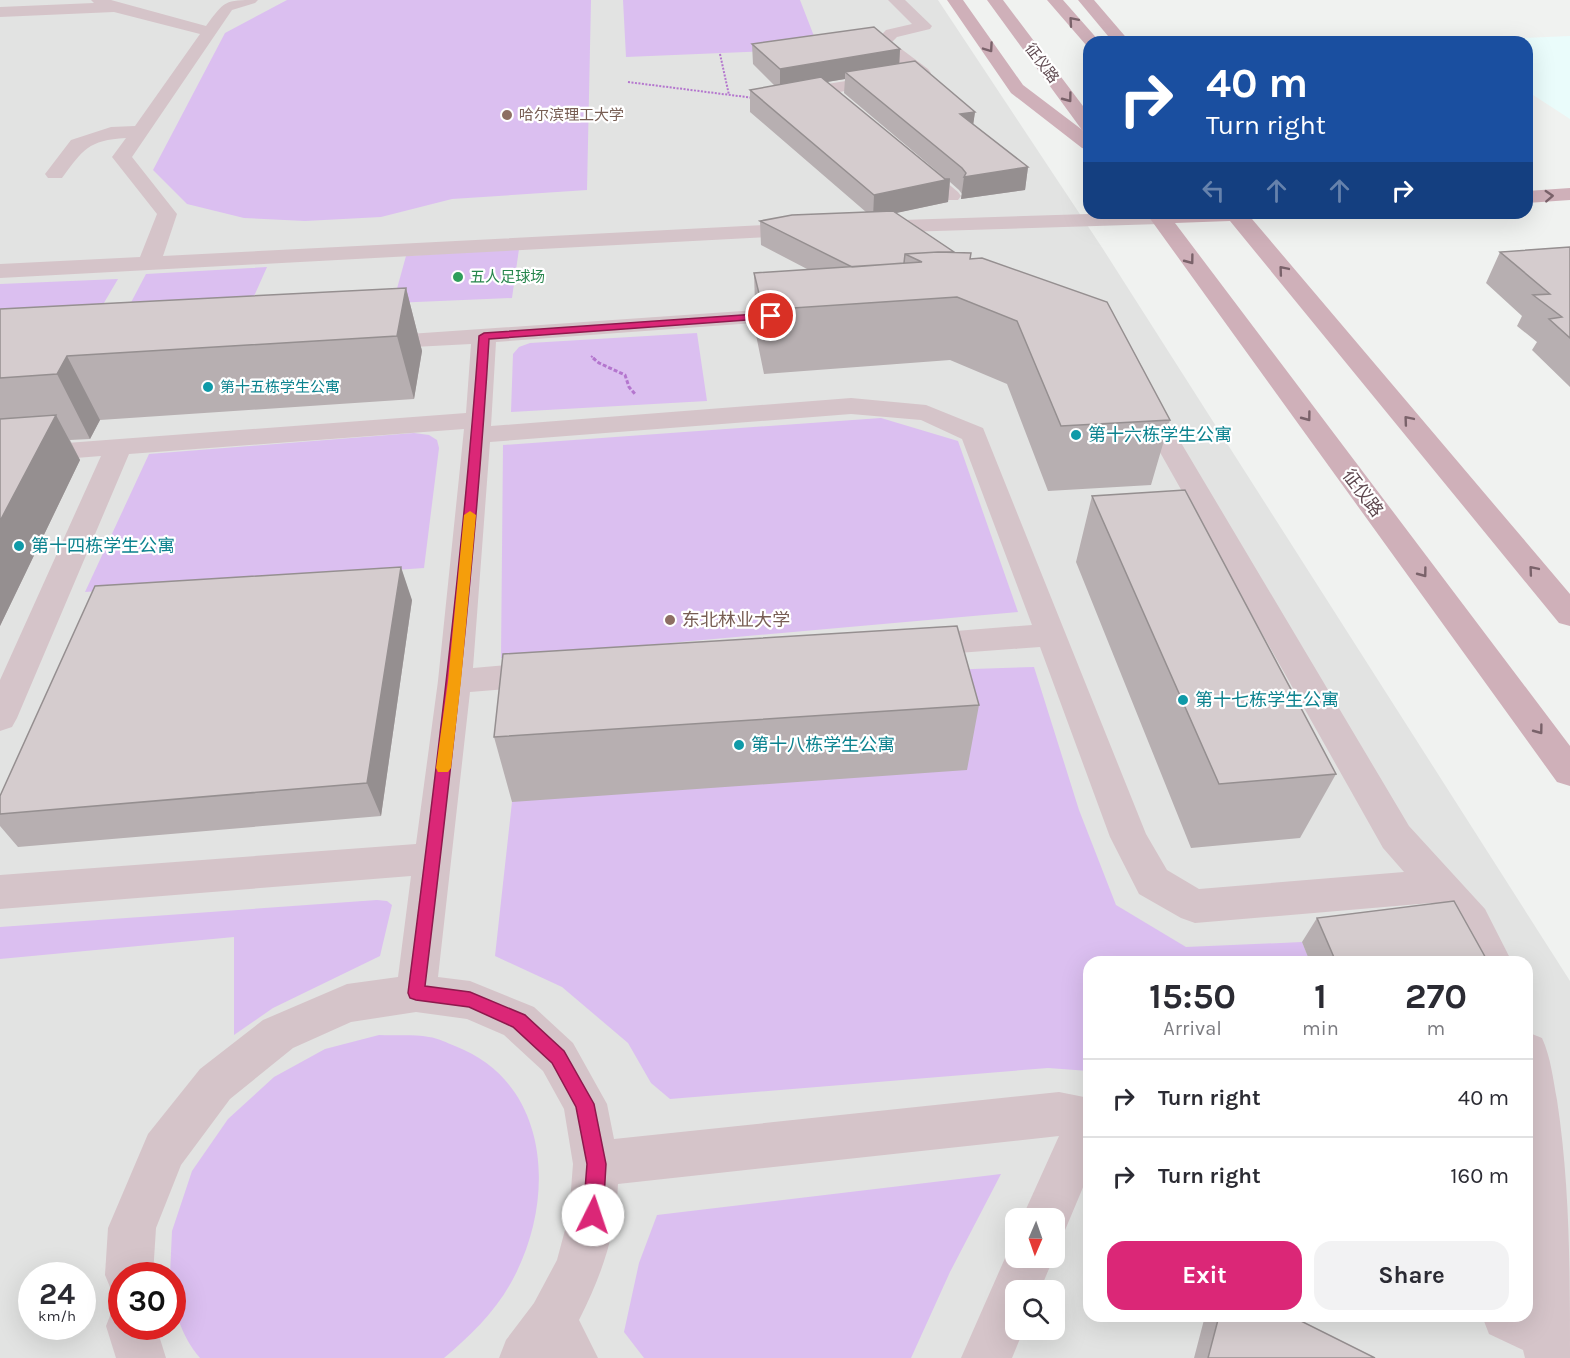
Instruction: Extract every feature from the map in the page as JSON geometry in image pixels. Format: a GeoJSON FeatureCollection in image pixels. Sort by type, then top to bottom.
{"type":"FeatureCollection","features":[{"type":"Feature","properties":{"kind":"main road"},"geometry":{"type":"LineString","coordinates":[[956,0],[1017,89],[1083,139]]}},
{"type":"Feature","properties":{"kind":"main road","name":"征仪路"},"geometry":{"type":"LineString","coordinates":[[995,0],[1083,118]]}},
{"type":"Feature","properties":{"kind":"main road"},"geometry":{"type":"LineString","coordinates":[[1055,0],[1087,36]]}},
{"type":"Feature","properties":{"kind":"main road"},"geometry":{"type":"LineString","coordinates":[[1086,0],[1117,36]]}},
{"type":"Feature","properties":{"kind":"main road"},"geometry":{"type":"LineString","coordinates":[[1533,181],[1570,178]]}},
{"type":"Feature","properties":{"kind":"main road"},"geometry":{"type":"LineString","coordinates":[[1533,197],[1570,194]]}},
{"type":"Feature","properties":{"kind":"main road","name":"征仪路"},"geometry":{"type":"LineString","coordinates":[[1160,219],[1570,772]]}},
{"type":"Feature","properties":{"kind":"main road"},"geometry":{"type":"LineString","coordinates":[[1239,219],[1570,615]]}},
{"type":"Feature","properties":{"kind":"street"},"geometry":{"type":"LineString","coordinates":[[99,0],[114,7],[209,32]]}},
{"type":"Feature","properties":{"kind":"street"},"geometry":{"type":"LineString","coordinates":[[149,263],[167,214],[122,157],[227,7],[250,0]]}},
{"type":"Feature","properties":{"kind":"street"},"geometry":{"type":"LineString","coordinates":[[764,100],[922,73],[882,43],[892,33],[924,26],[896,0]]}},
{"type":"Feature","properties":{"kind":"street"},"geometry":{"type":"LineString","coordinates":[[0,12],[114,7]]}},
{"type":"Feature","properties":{"kind":"street"},"geometry":{"type":"LineString","coordinates":[[825,90],[843,105]]}},
{"type":"Feature","properties":{"kind":"street"},"geometry":{"type":"LineString","coordinates":[[55,174],[78,144],[111,133],[140,131]]}},
{"type":"Feature","properties":{"kind":"street"},"geometry":{"type":"LineString","coordinates":[[897,150],[951,196]]}},
{"type":"Feature","properties":{"kind":"street"},"geometry":{"type":"LineString","coordinates":[[855,228],[1083,219]]}},
{"type":"Feature","properties":{"kind":"street"},"geometry":{"type":"LineString","coordinates":[[0,271],[819,229]]}},
{"type":"Feature","properties":{"kind":"street"},"geometry":{"type":"LineString","coordinates":[[354,343],[825,312]]}},
{"type":"Feature","properties":{"kind":"street"},"geometry":{"type":"LineString","coordinates":[[416,993],[455,681],[484,336]]}},
{"type":"Feature","properties":{"kind":"street"},"geometry":{"type":"LineString","coordinates":[[1130,377],[1396,837],[1471,921],[1489,956]]}},
{"type":"Feature","properties":{"kind":"street"},"geometry":{"type":"LineString","coordinates":[[0,456],[478,428],[677,419],[851,406],[926,413],[974,434],[1129,837],[1153,882],[1195,906],[1440,886]]}},
{"type":"Feature","properties":{"kind":"street"},"geometry":{"type":"LineString","coordinates":[[0,718],[118,448]]}},
{"type":"Feature","properties":{"kind":"street"},"geometry":{"type":"LineString","coordinates":[[884,648],[1051,635]]}},
{"type":"Feature","properties":{"kind":"street"},"geometry":{"type":"LineString","coordinates":[[455,681],[574,672]]}},
{"type":"Feature","properties":{"kind":"street"},"geometry":{"type":"LineString","coordinates":[[0,892],[431,859]]}},
{"type":"Feature","properties":{"kind":"street"},"geometry":{"type":"LineString","coordinates":[[130,1262],[132,1228],[164,1150],[215,1084],[278,1034],[347,1003],[416,993],[470,1000],[519,1021],[558,1057],[585,1104],[596,1164],[593,1215],[579,1268],[550,1346]]}},
{"type":"Feature","properties":{"kind":"street"},"geometry":{"type":"LineString","coordinates":[[1533,1091],[1540,1136],[1543,1338]]}},
{"type":"Feature","properties":{"kind":"street"},"geometry":{"type":"LineString","coordinates":[[596,1164],[1059,1114],[1083,1119]]}},
{"type":"Feature","properties":{"kind":"street"},"geometry":{"type":"LineString","coordinates":[[1050,1208],[1083,1134]]}},
{"type":"Feature","properties":{"kind":"street"},"geometry":{"type":"LineString","coordinates":[[986,1358],[1024,1268]]}},
{"type":"Feature","properties":{"kind":"street"},"geometry":{"type":"LineString","coordinates":[[135,1340],[141,1358]]}},
{"type":"Feature","properties":{"kind":"path"},"geometry":{"type":"LineString","coordinates":[[720,54],[729,95]]}},
{"type":"Feature","properties":{"kind":"path"},"geometry":{"type":"LineString","coordinates":[[628,82],[764,100]]}},
{"type":"Feature","properties":{"kind":"path"},"geometry":{"type":"LineString","coordinates":[[587,328],[587,348],[591,357],[598,363],[620,371],[625,375],[629,387],[636,395],[677,419]]}},
{"type":"Feature","properties":{"kind":"shaded area","name":"东北林业大学"},"geometry":{"type":"Polygon","coordinates":[[[0,0],[938,0],[1103,249],[1570,981],[1570,1358],[0,1358],[0,0]]]}},
{"type":"Feature","properties":{"kind":"shaded area"},"geometry":{"type":"Polygon","coordinates":[[[287,0],[591,0],[587,190],[452,199],[381,217],[305,221],[244,218],[187,204],[153,170],[225,33],[287,0]]]}},
{"type":"Feature","properties":{"kind":"shaded area"},"geometry":{"type":"Polygon","coordinates":[[[623,0],[800,0],[819,49],[626,57],[623,0]]]}},
{"type":"Feature","properties":{"kind":"shaded area"},"geometry":{"type":"Polygon","coordinates":[[[1570,36],[1570,119],[1533,95],[1533,38],[1570,36]]]}},
{"type":"Feature","properties":{"kind":"shaded area","name":"五人足球场"},"geometry":{"type":"Polygon","coordinates":[[[519,249],[512,298],[393,303],[406,256],[519,249]]]}},
{"type":"Feature","properties":{"kind":"shaded area"},"geometry":{"type":"Polygon","coordinates":[[[267,267],[251,303],[127,310],[146,274],[267,267]]]}},
{"type":"Feature","properties":{"kind":"shaded area"},"geometry":{"type":"Polygon","coordinates":[[[118,279],[98,313],[0,318],[0,284],[118,279]]]}},
{"type":"Feature","properties":{"kind":"shaded area"},"geometry":{"type":"Polygon","coordinates":[[[697,333],[707,401],[511,412],[513,354],[519,347],[530,343],[697,333]]]}},
{"type":"Feature","properties":{"kind":"shaded area"},"geometry":{"type":"Polygon","coordinates":[[[881,418],[958,441],[1018,612],[501,658],[503,445],[881,418]]]}},
{"type":"Feature","properties":{"kind":"shaded area"},"geometry":{"type":"Polygon","coordinates":[[[414,433],[429,435],[437,440],[439,448],[424,568],[85,592],[149,454],[414,433]]]}},
{"type":"Feature","properties":{"kind":"shaded area"},"geometry":{"type":"Polygon","coordinates":[[[1034,667],[1079,810],[1116,905],[1186,947],[1302,942],[1308,956],[1083,956],[1083,1071],[1048,1068],[670,1099],[651,1083],[628,1043],[562,987],[495,956],[512,802],[942,670],[1034,667]]]}},
{"type":"Feature","properties":{"kind":"shaded area"},"geometry":{"type":"Polygon","coordinates":[[[387,901],[392,905],[380,956],[273,1008],[234,1035],[234,937],[0,959],[0,927],[387,901]]]}},
{"type":"Feature","properties":{"kind":"shaded area"},"geometry":{"type":"Polygon","coordinates":[[[379,1035],[423,1036],[436,1038],[455,1046],[487,1063],[511,1087],[527,1115],[536,1146],[539,1180],[536,1214],[527,1248],[513,1279],[499,1302],[482,1322],[444,1358],[200,1358],[186,1338],[186,1262],[171,1262],[172,1231],[192,1171],[228,1119],[274,1077],[325,1049],[379,1035]]]}},
{"type":"Feature","properties":{"kind":"shaded area"},"geometry":{"type":"Polygon","coordinates":[[[1001,1174],[950,1272],[911,1358],[644,1358],[624,1332],[639,1263],[657,1215],[1001,1174]]]}},
{"type":"Feature","properties":{"kind":"building"},"geometry":{"type":"Polygon","coordinates":[[[874,27],[900,49],[780,69],[752,44],[874,27]]]}},
{"type":"Feature","properties":{"kind":"building"},"geometry":{"type":"Polygon","coordinates":[[[915,61],[975,112],[960,114],[1028,167],[964,177],[966,173],[962,168],[845,72],[915,61]]]}},
{"type":"Feature","properties":{"kind":"building"},"geometry":{"type":"Polygon","coordinates":[[[821,77],[945,179],[950,179],[874,195],[750,90],[821,77]]]}},
{"type":"Feature","properties":{"kind":"building"},"geometry":{"type":"Polygon","coordinates":[[[893,211],[954,252],[905,254],[904,263],[852,267],[760,221],[792,215],[893,211]]]}},
{"type":"Feature","properties":{"kind":"building"},"geometry":{"type":"Polygon","coordinates":[[[1570,247],[1570,338],[1549,319],[1562,317],[1533,295],[1550,294],[1500,252],[1570,247]]]}},
{"type":"Feature","properties":{"kind":"building"},"geometry":{"type":"Polygon","coordinates":[[[971,253],[970,259],[982,258],[1107,302],[1170,420],[1061,426],[1017,321],[957,297],[763,310],[754,273],[922,262],[905,254],[971,253]]]}},
{"type":"Feature","properties":{"kind":"building"},"geometry":{"type":"Polygon","coordinates":[[[406,288],[397,336],[67,356],[57,374],[0,378],[0,309],[406,288]]]}},
{"type":"Feature","properties":{"kind":"building"},"geometry":{"type":"Polygon","coordinates":[[[56,415],[0,521],[0,419],[56,415]]]}},
{"type":"Feature","properties":{"kind":"building"},"geometry":{"type":"Polygon","coordinates":[[[1185,490],[1336,774],[1219,784],[1092,496],[1185,490]]]}},
{"type":"Feature","properties":{"kind":"building"},"geometry":{"type":"Polygon","coordinates":[[[401,567],[367,783],[0,814],[0,796],[95,586],[401,567]]]}},
{"type":"Feature","properties":{"kind":"building"},"geometry":{"type":"Polygon","coordinates":[[[957,626],[979,705],[494,737],[503,654],[957,626]]]}},
{"type":"Feature","properties":{"kind":"building"},"geometry":{"type":"Polygon","coordinates":[[[1454,901],[1485,956],[1333,956],[1317,918],[1454,901]]]}},
{"type":"Feature","properties":{"kind":"building"},"geometry":{"type":"Polygon","coordinates":[[[1217,1322],[1303,1322],[1375,1358],[1208,1358],[1217,1322]]]}},
{"type":"Feature","properties":{"kind":"slow traffic"},"geometry":{"type":"LineString","coordinates":[[443,768],[455,681],[470,515]]}},
{"type":"Feature","properties":{"kind":"place","name":"哈尔滨理工大学"},"geometry":{"type":"Point","coordinates":[507,115]}},
{"type":"Feature","properties":{"kind":"place","name":"五人足球场"},"geometry":{"type":"Point","coordinates":[458,277]}},
{"type":"Feature","properties":{"kind":"place","name":"第十五栋学生公寓"},"geometry":{"type":"Point","coordinates":[208,387]}},
{"type":"Feature","properties":{"kind":"place","name":"第十六栋学生公寓"},"geometry":{"type":"Point","coordinates":[1076,435]}},
{"type":"Feature","properties":{"kind":"place","name":"第十四栋学生公寓"},"geometry":{"type":"Point","coordinates":[19,546]}},
{"type":"Feature","properties":{"kind":"place","name":"东北林业大学"},"geometry":{"type":"Point","coordinates":[670,620]}},
{"type":"Feature","properties":{"kind":"place","name":"第十七栋学生公寓"},"geometry":{"type":"Point","coordinates":[1183,700]}},
{"type":"Feature","properties":{"kind":"place","name":"第十八栋学生公寓"},"geometry":{"type":"Point","coordinates":[739,745]}},
{"type":"Feature","properties":{"kind":"route"},"geometry":{"type":"LineString","coordinates":[[593,1215],[596,1164],[585,1104],[558,1057],[519,1021],[470,1000],[416,993],[455,681],[484,336],[771,316]]}}]}
